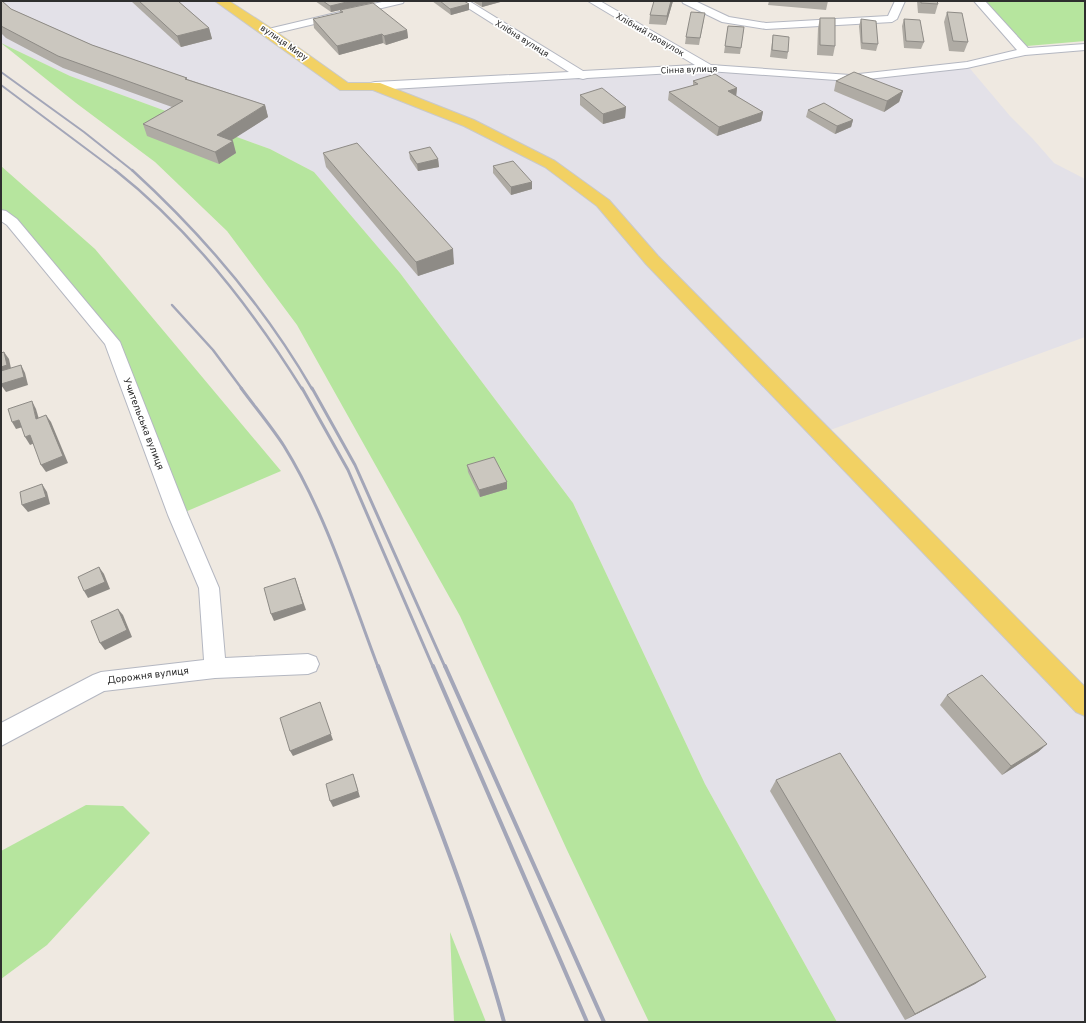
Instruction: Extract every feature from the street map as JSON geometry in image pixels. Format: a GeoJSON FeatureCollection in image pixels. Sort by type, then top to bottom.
{"type":"FeatureCollection","features":[{"type":"Feature","properties":{"kind":"main road","name":"вулиця Миру"},"geometry":{"type":"LineString","coordinates":[[221,1],[268,32],[345,87],[375,86]]}},
{"type":"Feature","properties":{"kind":"main road"},"geometry":{"type":"LineString","coordinates":[[375,86],[469,122],[550,164],[602,202],[652,260],[1085,704]]}},
{"type":"Feature","properties":{"kind":"street"},"geometry":{"type":"LineString","coordinates":[[352,1],[366,9]]}},
{"type":"Feature","properties":{"kind":"street"},"geometry":{"type":"LineString","coordinates":[[268,32],[399,1]]}},
{"type":"Feature","properties":{"kind":"street","name":"Хлібна вулиця"},"geometry":{"type":"LineString","coordinates":[[462,1],[583,76]]}},
{"type":"Feature","properties":{"kind":"street","name":"Хлібний провулок"},"geometry":{"type":"LineString","coordinates":[[593,1],[708,68]]}},
{"type":"Feature","properties":{"kind":"street"},"geometry":{"type":"LineString","coordinates":[[687,1],[726,20],[766,26],[892,19],[900,1]]}},
{"type":"Feature","properties":{"kind":"street"},"geometry":{"type":"LineString","coordinates":[[979,1],[1025,52]]}},
{"type":"Feature","properties":{"kind":"street","name":"Сінна вулиця"},"geometry":{"type":"LineString","coordinates":[[375,86],[583,76],[708,68],[850,78],[967,65],[1025,52],[1085,47]]}},
{"type":"Feature","properties":{"kind":"street","name":"Учительська вулиця"},"geometry":{"type":"LineString","coordinates":[[1,214],[12,222],[112,342],[178,515],[209,588],[215,668]]}},
{"type":"Feature","properties":{"kind":"street","name":"Дорожня вулиця"},"geometry":{"type":"LineString","coordinates":[[1,736],[101,682],[215,668],[308,664]]}},
{"type":"Feature","properties":{"kind":"shaded area"},"geometry":{"type":"Polygon","coordinates":[[[1,1],[221,1],[345,87],[708,68],[850,78],[967,65],[1010,116],[1054,163],[1085,179],[1085,337],[822,433],[1085,704],[1085,1022],[837,1022],[705,784],[573,503],[400,273],[314,172],[270,149],[70,76],[1,43],[1,1]]]}},
{"type":"Feature","properties":{"kind":"green space"},"geometry":{"type":"Polygon","coordinates":[[[983,1],[1085,1],[1085,41],[1027,46],[983,1]]]}},
{"type":"Feature","properties":{"kind":"green space"},"geometry":{"type":"Polygon","coordinates":[[[1,43],[70,76],[270,149],[314,172],[400,273],[573,503],[705,784],[837,1022],[649,1022],[567,850],[460,616],[297,325],[227,231],[155,162],[76,103],[1,43]]]}},
{"type":"Feature","properties":{"kind":"green space"},"geometry":{"type":"Polygon","coordinates":[[[1,166],[95,249],[281,471],[178,515],[112,342],[1,214],[1,166]]]}},
{"type":"Feature","properties":{"kind":"green space"},"geometry":{"type":"Polygon","coordinates":[[[86,805],[123,806],[150,833],[47,945],[1,979],[1,851],[86,805]]]}},
{"type":"Feature","properties":{"kind":"green space"},"geometry":{"type":"Polygon","coordinates":[[[450,932],[486,1022],[454,1022],[450,932]]]}},
{"type":"Feature","properties":{"kind":"building"},"geometry":{"type":"Polygon","coordinates":[[[1,1],[11,9],[92,45],[187,78],[185,79],[265,105],[217,135],[233,141],[215,152],[143,124],[183,101],[58,56],[1,26],[1,1]]]}},
{"type":"Feature","properties":{"kind":"building"},"geometry":{"type":"Polygon","coordinates":[[[139,1],[178,1],[209,28],[177,36],[139,1]]]}},
{"type":"Feature","properties":{"kind":"building"},"geometry":{"type":"Polygon","coordinates":[[[323,1],[351,1],[330,6],[323,1]]]}},
{"type":"Feature","properties":{"kind":"building"},"geometry":{"type":"Polygon","coordinates":[[[440,1],[464,1],[469,4],[450,9],[440,1]]]}},
{"type":"Feature","properties":{"kind":"building"},"geometry":{"type":"Polygon","coordinates":[[[654,1],[671,1],[667,16],[650,15],[654,1]]]}},
{"type":"Feature","properties":{"kind":"building"},"geometry":{"type":"Polygon","coordinates":[[[921,1],[937,1],[938,4],[921,3],[921,1]]]}},
{"type":"Feature","properties":{"kind":"building"},"geometry":{"type":"Polygon","coordinates":[[[373,3],[407,30],[384,36],[382,34],[337,46],[313,19],[343,12],[340,10],[373,3]]]}},
{"type":"Feature","properties":{"kind":"building"},"geometry":{"type":"Polygon","coordinates":[[[691,12],[705,13],[700,38],[686,37],[691,12]]]}},
{"type":"Feature","properties":{"kind":"building"},"geometry":{"type":"Polygon","coordinates":[[[947,12],[962,13],[968,42],[953,41],[947,12]]]}},
{"type":"Feature","properties":{"kind":"building"},"geometry":{"type":"Polygon","coordinates":[[[820,18],[835,18],[835,46],[820,45],[820,18]]]}},
{"type":"Feature","properties":{"kind":"building"},"geometry":{"type":"Polygon","coordinates":[[[861,19],[876,21],[878,44],[862,43],[861,19]]]}},
{"type":"Feature","properties":{"kind":"building"},"geometry":{"type":"Polygon","coordinates":[[[904,19],[920,20],[924,42],[906,41],[904,19]]]}},
{"type":"Feature","properties":{"kind":"building"},"geometry":{"type":"Polygon","coordinates":[[[728,26],[744,27],[741,48],[725,46],[728,26]]]}},
{"type":"Feature","properties":{"kind":"building"},"geometry":{"type":"Polygon","coordinates":[[[773,35],[789,37],[788,52],[772,50],[773,35]]]}},
{"type":"Feature","properties":{"kind":"building"},"geometry":{"type":"Polygon","coordinates":[[[854,72],[903,91],[887,101],[836,81],[854,72]]]}},
{"type":"Feature","properties":{"kind":"building"},"geometry":{"type":"Polygon","coordinates":[[[715,74],[737,88],[728,91],[763,112],[719,127],[669,92],[698,84],[693,81],[715,74]]]}},
{"type":"Feature","properties":{"kind":"building"},"geometry":{"type":"Polygon","coordinates":[[[602,88],[626,107],[603,114],[580,95],[602,88]]]}},
{"type":"Feature","properties":{"kind":"building"},"geometry":{"type":"Polygon","coordinates":[[[824,103],[853,120],[837,126],[808,110],[824,103]]]}},
{"type":"Feature","properties":{"kind":"building"},"geometry":{"type":"Polygon","coordinates":[[[357,143],[453,249],[416,262],[323,153],[357,143]]]}},
{"type":"Feature","properties":{"kind":"building"},"geometry":{"type":"Polygon","coordinates":[[[430,147],[438,159],[417,164],[409,152],[430,147]]]}},
{"type":"Feature","properties":{"kind":"building"},"geometry":{"type":"Polygon","coordinates":[[[513,161],[532,182],[511,187],[493,166],[513,161]]]}},
{"type":"Feature","properties":{"kind":"building"},"geometry":{"type":"Polygon","coordinates":[[[4,352],[7,365],[1,367],[1,353],[4,352]]]}},
{"type":"Feature","properties":{"kind":"building"},"geometry":{"type":"Polygon","coordinates":[[[21,365],[24,377],[1,384],[1,371],[21,365]]]}},
{"type":"Feature","properties":{"kind":"building"},"geometry":{"type":"Polygon","coordinates":[[[32,401],[36,419],[46,415],[63,456],[41,465],[30,435],[25,437],[19,420],[12,422],[8,409],[32,401]]]}},
{"type":"Feature","properties":{"kind":"building"},"geometry":{"type":"Polygon","coordinates":[[[494,457],[507,482],[479,490],[467,465],[494,457]]]}},
{"type":"Feature","properties":{"kind":"building"},"geometry":{"type":"Polygon","coordinates":[[[42,484],[46,497],[22,505],[20,492],[42,484]]]}},
{"type":"Feature","properties":{"kind":"building"},"geometry":{"type":"Polygon","coordinates":[[[99,567],[105,582],[84,591],[78,577],[99,567]]]}},
{"type":"Feature","properties":{"kind":"building"},"geometry":{"type":"Polygon","coordinates":[[[295,578],[303,604],[271,614],[264,588],[295,578]]]}},
{"type":"Feature","properties":{"kind":"building"},"geometry":{"type":"Polygon","coordinates":[[[118,609],[127,630],[100,643],[91,621],[118,609]]]}},
{"type":"Feature","properties":{"kind":"building"},"geometry":{"type":"Polygon","coordinates":[[[982,675],[1047,744],[1011,766],[947,695],[982,675]]]}},
{"type":"Feature","properties":{"kind":"building"},"geometry":{"type":"Polygon","coordinates":[[[320,702],[331,734],[290,751],[280,718],[320,702]]]}},
{"type":"Feature","properties":{"kind":"building"},"geometry":{"type":"Polygon","coordinates":[[[840,753],[986,977],[915,1014],[776,780],[840,753]]]}},
{"type":"Feature","properties":{"kind":"building"},"geometry":{"type":"Polygon","coordinates":[[[353,774],[358,791],[330,801],[326,784],[353,774]]]}},
{"type":"Feature","properties":{"kind":"railway"},"geometry":{"type":"LineString","coordinates":[[1,72],[84,132],[133,171]]}},
{"type":"Feature","properties":{"kind":"railway"},"geometry":{"type":"LineString","coordinates":[[1,85],[116,171]]}},
{"type":"Feature","properties":{"kind":"railway"},"geometry":{"type":"LineString","coordinates":[[115,170],[143,193],[169,218],[218,271],[262,329],[302,389]]}},
{"type":"Feature","properties":{"kind":"railway"},"geometry":{"type":"LineString","coordinates":[[132,170],[183,220],[230,272],[273,329],[312,389]]}},
{"type":"Feature","properties":{"kind":"railway"},"geometry":{"type":"LineString","coordinates":[[172,305],[213,350],[242,389]]}},
{"type":"Feature","properties":{"kind":"railway"},"geometry":{"type":"LineString","coordinates":[[241,388],[284,446],[299,472],[325,526],[378,667]]}},
{"type":"Feature","properties":{"kind":"railway"},"geometry":{"type":"LineString","coordinates":[[302,388],[348,470],[433,667]]}},
{"type":"Feature","properties":{"kind":"railway"},"geometry":{"type":"LineString","coordinates":[[312,388],[355,465],[445,667]]}},
{"type":"Feature","properties":{"kind":"railway"},"geometry":{"type":"LineString","coordinates":[[378,666],[429,799],[477,932],[504,1022]]}},
{"type":"Feature","properties":{"kind":"railway"},"geometry":{"type":"LineString","coordinates":[[433,666],[587,1022]]}},
{"type":"Feature","properties":{"kind":"railway"},"geometry":{"type":"LineString","coordinates":[[445,666],[604,1022]]}}]}
